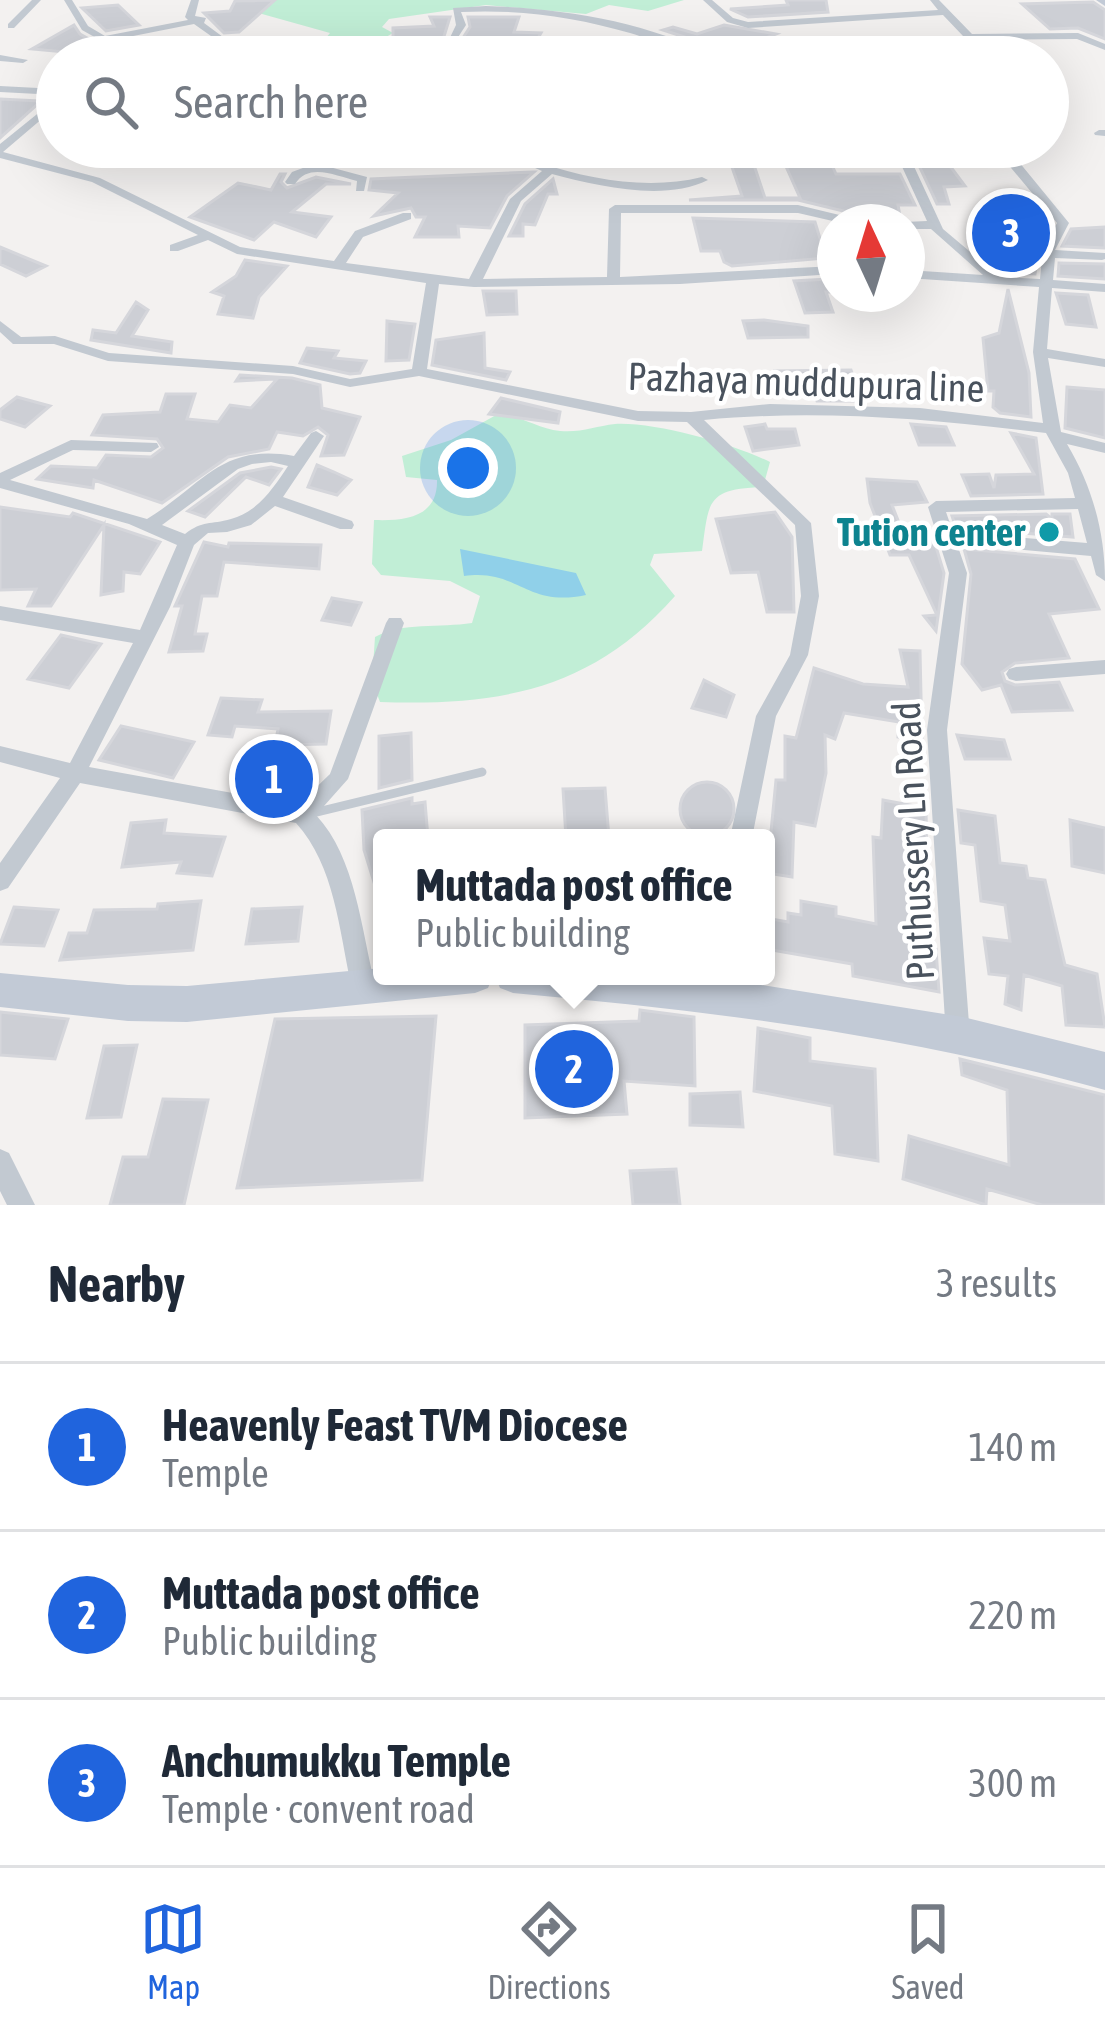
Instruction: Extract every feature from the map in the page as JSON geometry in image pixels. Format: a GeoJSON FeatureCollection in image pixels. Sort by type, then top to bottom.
{"type":"FeatureCollection","features":[{"type":"Feature","properties":{"kind":"main road"},"geometry":{"type":"LineString","coordinates":[[0,990],[146,1004],[275,998],[373,983]]}},
{"type":"Feature","properties":{"kind":"main road"},"geometry":{"type":"LineString","coordinates":[[682,985],[720,987],[1028,1047],[1105,1071]]}},
{"type":"Feature","properties":{"kind":"street"},"geometry":{"type":"LineString","coordinates":[[21,0],[39,0]]}},
{"type":"Feature","properties":{"kind":"street"},"geometry":{"type":"LineString","coordinates":[[11,26],[39,0]]}},
{"type":"Feature","properties":{"kind":"street"},"geometry":{"type":"LineString","coordinates":[[68,0],[94,36]]}},
{"type":"Feature","properties":{"kind":"street"},"geometry":{"type":"LineString","coordinates":[[194,22],[195,0]]}},
{"type":"Feature","properties":{"kind":"street"},"geometry":{"type":"LineString","coordinates":[[707,0],[730,20],[748,25],[942,12]]}},
{"type":"Feature","properties":{"kind":"street"},"geometry":{"type":"LineString","coordinates":[[934,0],[969,36]]}},
{"type":"Feature","properties":{"kind":"street"},"geometry":{"type":"LineString","coordinates":[[454,36],[461,25],[456,10],[492,7],[574,17],[637,36]]}},
{"type":"Feature","properties":{"kind":"street"},"geometry":{"type":"LineString","coordinates":[[556,27],[574,17]]}},
{"type":"Feature","properties":{"kind":"street"},"geometry":{"type":"LineString","coordinates":[[142,36],[207,20]]}},
{"type":"Feature","properties":{"kind":"street"},"geometry":{"type":"LineString","coordinates":[[194,22],[216,36]]}},
{"type":"Feature","properties":{"kind":"street"},"geometry":{"type":"LineString","coordinates":[[1069,36],[1105,47]]}},
{"type":"Feature","properties":{"kind":"street"},"geometry":{"type":"LineString","coordinates":[[0,58],[23,60]]}},
{"type":"Feature","properties":{"kind":"street"},"geometry":{"type":"LineString","coordinates":[[0,89],[36,93]]}},
{"type":"Feature","properties":{"kind":"street"},"geometry":{"type":"LineString","coordinates":[[36,117],[0,153],[36,163]]}},
{"type":"Feature","properties":{"kind":"street"},"geometry":{"type":"LineString","coordinates":[[53,168],[96,180],[237,250],[434,280],[474,283],[571,275],[613,280],[817,272]]}},
{"type":"Feature","properties":{"kind":"street"},"geometry":{"type":"LineString","coordinates":[[291,182],[296,174],[312,168]]}},
{"type":"Feature","properties":{"kind":"street"},"geometry":{"type":"LineString","coordinates":[[319,168],[363,179],[360,189]]}},
{"type":"Feature","properties":{"kind":"street"},"geometry":{"type":"LineString","coordinates":[[546,168],[593,180],[674,184],[702,180]]}},
{"type":"Feature","properties":{"kind":"street"},"geometry":{"type":"LineString","coordinates":[[909,168],[949,245],[996,280]]}},
{"type":"Feature","properties":{"kind":"street"},"geometry":{"type":"LineString","coordinates":[[1018,168],[1059,212],[1063,223],[1050,254],[1040,352],[1053,433],[1076,473],[1105,575]]}},
{"type":"Feature","properties":{"kind":"street"},"geometry":{"type":"LineString","coordinates":[[474,283],[516,199],[550,170]]}},
{"type":"Feature","properties":{"kind":"street"},"geometry":{"type":"LineString","coordinates":[[613,280],[615,209],[798,209],[817,214]]}},
{"type":"Feature","properties":{"kind":"street"},"geometry":{"type":"LineString","coordinates":[[338,263],[359,234],[406,216]]}},
{"type":"Feature","properties":{"kind":"street"},"geometry":{"type":"LineString","coordinates":[[925,225],[935,225]]}},
{"type":"Feature","properties":{"kind":"street"},"geometry":{"type":"LineString","coordinates":[[174,248],[211,236]]}},
{"type":"Feature","properties":{"kind":"street"},"geometry":{"type":"LineString","coordinates":[[1050,254],[1102,256]]}},
{"type":"Feature","properties":{"kind":"street"},"geometry":{"type":"LineString","coordinates":[[925,275],[1105,288]]}},
{"type":"Feature","properties":{"kind":"street"},"geometry":{"type":"LineString","coordinates":[[419,372],[434,280]]}},
{"type":"Feature","properties":{"kind":"street","name":"Pazhaya muddupura line"},"geometry":{"type":"LineString","coordinates":[[0,325],[18,341],[55,340],[108,357],[293,370],[350,383],[419,372],[638,416],[692,418],[770,409],[920,413],[1053,433],[1105,448]]}},
{"type":"Feature","properties":{"kind":"street"},"geometry":{"type":"LineString","coordinates":[[1040,352],[1105,363]]}},
{"type":"Feature","properties":{"kind":"street"},"geometry":{"type":"LineString","coordinates":[[692,418],[802,523],[810,596],[799,655],[766,716],[743,829]]}},
{"type":"Feature","properties":{"kind":"street"},"geometry":{"type":"LineString","coordinates":[[0,881],[75,772],[146,638],[187,542],[204,529],[232,529],[284,491],[296,462],[316,436]]}},
{"type":"Feature","properties":{"kind":"street"},"geometry":{"type":"LineString","coordinates":[[0,481],[71,445],[151,447]]}},
{"type":"Feature","properties":{"kind":"street"},"geometry":{"type":"LineString","coordinates":[[149,525],[177,511],[222,467],[272,454],[296,462]]}},
{"type":"Feature","properties":{"kind":"street"},"geometry":{"type":"LineString","coordinates":[[0,481],[149,525],[187,542]]}},
{"type":"Feature","properties":{"kind":"street"},"geometry":{"type":"LineString","coordinates":[[273,500],[346,525]]}},
{"type":"Feature","properties":{"kind":"street"},"geometry":{"type":"LineString","coordinates":[[1083,503],[936,507],[947,537],[1096,550]]}},
{"type":"Feature","properties":{"kind":"street","name":"Puthussery Ln Road"},"geometry":{"type":"LineString","coordinates":[[947,537],[958,573],[957,602],[937,730],[958,1037]]}},
{"type":"Feature","properties":{"kind":"street"},"geometry":{"type":"LineString","coordinates":[[0,613],[146,638]]}},
{"type":"Feature","properties":{"kind":"street"},"geometry":{"type":"LineString","coordinates":[[302,815],[338,778],[395,622]]}},
{"type":"Feature","properties":{"kind":"street"},"geometry":{"type":"LineString","coordinates":[[1016,674],[1105,667]]}},
{"type":"Feature","properties":{"kind":"street"},"geometry":{"type":"LineString","coordinates":[[0,754],[302,815],[320,833],[331,855],[363,984]]}},
{"type":"Feature","properties":{"kind":"street"},"geometry":{"type":"LineString","coordinates":[[0,1162],[20,1205]]}},
{"type":"Feature","properties":{"kind":"lane"},"geometry":{"type":"LineString","coordinates":[[302,815],[482,772]]}},
{"type":"Feature","properties":{"kind":"green space"},"geometry":{"type":"Polygon","coordinates":[[[269,0],[684,0],[648,11],[609,5],[586,14],[486,5],[389,19],[382,27],[393,33],[388,36],[328,36],[330,33],[251,11],[249,5],[269,0]]]}},
{"type":"Feature","properties":{"kind":"green space"},"geometry":{"type":"Polygon","coordinates":[[[498,414],[560,431],[615,424],[672,430],[770,462],[763,487],[730,491],[714,501],[702,551],[654,554],[650,565],[675,596],[611,653],[542,686],[505,695],[380,702],[372,681],[375,637],[409,627],[472,623],[480,596],[450,581],[381,575],[372,564],[374,520],[417,515],[436,493],[437,480],[406,477],[402,456],[451,440],[498,414]]]}},
{"type":"Feature","properties":{"kind":"water"},"geometry":{"type":"Polygon","coordinates":[[[460,549],[576,573],[586,595],[549,596],[497,577],[464,576],[460,549]]]}},
{"type":"Feature","properties":{"kind":"building"},"geometry":{"type":"Polygon","coordinates":[[[275,0],[239,32],[224,33],[204,13],[230,11],[235,1],[275,0]]]}},
{"type":"Feature","properties":{"kind":"building"},"geometry":{"type":"Polygon","coordinates":[[[786,0],[826,0],[828,12],[748,17],[730,9],[788,5],[786,0]]]}},
{"type":"Feature","properties":{"kind":"building"},"geometry":{"type":"Polygon","coordinates":[[[1093,2],[1105,10],[1105,39],[1078,28],[1050,29],[1022,4],[1093,2]]]}},
{"type":"Feature","properties":{"kind":"building"},"geometry":{"type":"Polygon","coordinates":[[[118,5],[139,25],[106,31],[82,8],[118,5]]]}},
{"type":"Feature","properties":{"kind":"building"},"geometry":{"type":"Polygon","coordinates":[[[430,17],[450,17],[444,36],[393,36],[393,28],[434,26],[430,17]]]}},
{"type":"Feature","properties":{"kind":"building"},"geometry":{"type":"Polygon","coordinates":[[[468,17],[519,17],[514,32],[541,33],[464,36],[470,27],[468,17]]]}},
{"type":"Feature","properties":{"kind":"building"},"geometry":{"type":"Polygon","coordinates":[[[74,25],[84,36],[55,36],[74,25]]]}},
{"type":"Feature","properties":{"kind":"building"},"geometry":{"type":"Polygon","coordinates":[[[724,25],[776,34],[681,36],[663,30],[673,27],[697,34],[724,25]]]}},
{"type":"Feature","properties":{"kind":"building"},"geometry":{"type":"Polygon","coordinates":[[[0,99],[36,101],[36,106],[0,138],[0,99]]]}},
{"type":"Feature","properties":{"kind":"building"},"geometry":{"type":"Polygon","coordinates":[[[732,168],[755,168],[765,198],[800,198],[787,168],[833,168],[836,174],[900,174],[915,204],[817,205],[798,200],[689,200],[742,196],[732,168]]]}},
{"type":"Feature","properties":{"kind":"building"},"geometry":{"type":"Polygon","coordinates":[[[920,168],[952,168],[965,186],[944,187],[949,204],[937,204],[920,168]]]}},
{"type":"Feature","properties":{"kind":"building"},"geometry":{"type":"Polygon","coordinates":[[[534,172],[507,196],[490,228],[458,226],[459,237],[415,237],[425,217],[416,217],[411,208],[374,216],[398,193],[369,190],[371,179],[534,172]]]}},
{"type":"Feature","properties":{"kind":"building"},"geometry":{"type":"Polygon","coordinates":[[[280,174],[285,174],[281,182],[287,188],[316,177],[351,184],[326,184],[292,212],[331,217],[316,237],[274,222],[254,240],[190,217],[238,183],[271,190],[280,174]]]}},
{"type":"Feature","properties":{"kind":"building"},"geometry":{"type":"Polygon","coordinates":[[[553,179],[557,194],[548,194],[535,225],[523,224],[523,236],[509,236],[525,204],[553,179]]]}},
{"type":"Feature","properties":{"kind":"building"},"geometry":{"type":"Polygon","coordinates":[[[693,218],[815,222],[817,229],[817,259],[732,266],[724,262],[720,251],[701,251],[693,218]]]}},
{"type":"Feature","properties":{"kind":"building"},"geometry":{"type":"Polygon","coordinates":[[[1033,222],[1039,231],[1048,231],[1039,248],[1035,274],[1018,273],[1009,244],[988,244],[975,224],[1033,222]]]}},
{"type":"Feature","properties":{"kind":"building"},"geometry":{"type":"Polygon","coordinates":[[[1105,227],[1105,248],[1062,246],[1071,229],[1105,227]]]}},
{"type":"Feature","properties":{"kind":"building"},"geometry":{"type":"Polygon","coordinates":[[[0,247],[46,266],[26,276],[0,264],[0,247]]]}},
{"type":"Feature","properties":{"kind":"building"},"geometry":{"type":"Polygon","coordinates":[[[245,260],[287,266],[259,297],[253,318],[218,314],[224,296],[212,292],[236,276],[245,260]]]}},
{"type":"Feature","properties":{"kind":"building"},"geometry":{"type":"Polygon","coordinates":[[[1059,263],[1105,264],[1105,279],[1058,276],[1059,263]]]}},
{"type":"Feature","properties":{"kind":"building"},"geometry":{"type":"Polygon","coordinates":[[[817,280],[817,312],[833,312],[805,313],[794,281],[817,280]]]}},
{"type":"Feature","properties":{"kind":"building"},"geometry":{"type":"Polygon","coordinates":[[[1008,289],[1029,373],[1031,417],[1000,413],[993,407],[994,391],[988,391],[983,338],[999,333],[1008,289]]]}},
{"type":"Feature","properties":{"kind":"building"},"geometry":{"type":"Polygon","coordinates":[[[483,291],[516,291],[517,314],[487,315],[483,291]]]}},
{"type":"Feature","properties":{"kind":"building"},"geometry":{"type":"Polygon","coordinates":[[[1056,293],[1088,295],[1096,327],[1066,324],[1056,293]]]}},
{"type":"Feature","properties":{"kind":"building"},"geometry":{"type":"Polygon","coordinates":[[[136,302],[148,310],[132,336],[172,342],[171,353],[91,340],[93,330],[116,333],[136,302]]]}},
{"type":"Feature","properties":{"kind":"building"},"geometry":{"type":"Polygon","coordinates":[[[387,321],[415,324],[409,360],[386,361],[387,321]]]}},
{"type":"Feature","properties":{"kind":"building"},"geometry":{"type":"Polygon","coordinates":[[[743,321],[808,326],[808,337],[748,338],[743,321]]]}},
{"type":"Feature","properties":{"kind":"building"},"geometry":{"type":"Polygon","coordinates":[[[484,333],[485,368],[510,372],[506,380],[432,365],[436,340],[484,333]]]}},
{"type":"Feature","properties":{"kind":"building"},"geometry":{"type":"Polygon","coordinates":[[[307,348],[338,351],[334,358],[366,361],[360,373],[350,374],[300,363],[307,348]]]}},
{"type":"Feature","properties":{"kind":"building"},"geometry":{"type":"Polygon","coordinates":[[[851,370],[862,401],[817,401],[813,388],[780,389],[775,371],[851,370]]]}},
{"type":"Feature","properties":{"kind":"building"},"geometry":{"type":"Polygon","coordinates":[[[240,375],[292,378],[320,385],[322,408],[360,417],[344,455],[321,456],[328,435],[318,427],[303,436],[277,432],[269,449],[228,457],[162,503],[94,480],[93,488],[37,479],[51,466],[97,468],[106,455],[151,457],[163,448],[157,439],[92,435],[103,415],[160,412],[166,394],[195,394],[187,419],[218,422],[230,405],[251,408],[277,379],[236,381],[240,375]]]}},
{"type":"Feature","properties":{"kind":"building"},"geometry":{"type":"Polygon","coordinates":[[[1067,387],[1105,390],[1105,438],[1065,428],[1067,387]]]}},
{"type":"Feature","properties":{"kind":"building"},"geometry":{"type":"Polygon","coordinates":[[[17,397],[50,406],[25,427],[0,419],[0,410],[17,397]]]}},
{"type":"Feature","properties":{"kind":"building"},"geometry":{"type":"Polygon","coordinates":[[[501,398],[560,412],[558,423],[489,414],[501,398]]]}},
{"type":"Feature","properties":{"kind":"building"},"geometry":{"type":"Polygon","coordinates":[[[765,424],[767,429],[795,429],[799,445],[753,451],[745,427],[765,424]]]}},
{"type":"Feature","properties":{"kind":"building"},"geometry":{"type":"Polygon","coordinates":[[[911,424],[946,427],[954,445],[919,445],[911,424]]]}},
{"type":"Feature","properties":{"kind":"building"},"geometry":{"type":"Polygon","coordinates":[[[1011,433],[1036,438],[1043,494],[971,496],[962,475],[989,474],[994,488],[996,475],[1034,474],[1011,433]]]}},
{"type":"Feature","properties":{"kind":"building"},"geometry":{"type":"Polygon","coordinates":[[[317,465],[351,480],[337,495],[308,487],[317,465]]]}},
{"type":"Feature","properties":{"kind":"building"},"geometry":{"type":"Polygon","coordinates":[[[281,469],[269,485],[246,477],[205,517],[188,511],[240,473],[281,469]]]}},
{"type":"Feature","properties":{"kind":"building"},"geometry":{"type":"Polygon","coordinates":[[[867,479],[917,482],[927,502],[892,505],[905,538],[933,537],[944,573],[936,631],[924,616],[937,615],[909,555],[890,555],[870,503],[867,479]]]}},
{"type":"Feature","properties":{"kind":"building"},"geometry":{"type":"Polygon","coordinates":[[[0,507],[70,517],[73,513],[160,542],[140,574],[124,572],[123,591],[101,595],[104,525],[51,606],[28,606],[36,589],[0,590],[0,507]]]}},
{"type":"Feature","properties":{"kind":"building"},"geometry":{"type":"Polygon","coordinates":[[[775,512],[792,537],[794,612],[767,612],[758,572],[731,573],[716,519],[775,512]]]}},
{"type":"Feature","properties":{"kind":"building"},"geometry":{"type":"Polygon","coordinates":[[[1046,514],[1052,519],[1052,514],[1070,514],[1073,537],[956,528],[952,516],[1046,514]]]}},
{"type":"Feature","properties":{"kind":"building"},"geometry":{"type":"Polygon","coordinates":[[[204,542],[228,547],[229,543],[321,545],[319,569],[224,562],[217,596],[202,596],[195,634],[207,634],[203,651],[169,652],[182,606],[175,606],[204,542]]]}},
{"type":"Feature","properties":{"kind":"building"},"geometry":{"type":"Polygon","coordinates":[[[964,549],[1075,559],[1099,609],[1049,614],[1069,658],[1015,663],[1002,672],[1005,681],[1015,685],[1059,682],[1072,710],[1012,712],[1001,685],[982,690],[962,664],[971,574],[964,549]]]}},
{"type":"Feature","properties":{"kind":"building"},"geometry":{"type":"Polygon","coordinates":[[[332,598],[361,603],[351,625],[322,620],[332,598]]]}},
{"type":"Feature","properties":{"kind":"building"},"geometry":{"type":"Polygon","coordinates":[[[61,635],[101,644],[69,688],[28,679],[61,635]]]}},
{"type":"Feature","properties":{"kind":"building"},"geometry":{"type":"Polygon","coordinates":[[[900,650],[920,651],[922,741],[898,737],[899,722],[844,713],[835,739],[825,735],[826,773],[815,826],[794,822],[792,877],[775,874],[775,829],[771,829],[776,780],[785,780],[785,736],[796,738],[814,668],[863,684],[908,687],[900,650]]]}},
{"type":"Feature","properties":{"kind":"building"},"geometry":{"type":"Polygon","coordinates":[[[704,680],[734,695],[726,717],[692,708],[704,680]]]}},
{"type":"Feature","properties":{"kind":"building"},"geometry":{"type":"Polygon","coordinates":[[[221,698],[262,700],[258,712],[331,711],[326,744],[275,745],[278,729],[235,726],[232,737],[208,735],[221,698]]]}},
{"type":"Feature","properties":{"kind":"building"},"geometry":{"type":"Polygon","coordinates":[[[121,726],[194,742],[173,778],[99,760],[121,726]]]}},
{"type":"Feature","properties":{"kind":"building"},"geometry":{"type":"Polygon","coordinates":[[[411,733],[412,780],[379,788],[379,736],[411,733]]]}},
{"type":"Feature","properties":{"kind":"building"},"geometry":{"type":"Polygon","coordinates":[[[957,735],[1004,740],[1010,759],[965,759],[957,735]]]}},
{"type":"Feature","properties":{"kind":"building"},"geometry":{"type":"Polygon","coordinates":[[[697,784],[717,784],[732,799],[732,819],[724,829],[690,829],[682,819],[682,799],[697,784]]]}},
{"type":"Feature","properties":{"kind":"building"},"geometry":{"type":"Polygon","coordinates":[[[605,788],[608,829],[565,829],[563,789],[605,788]]]}},
{"type":"Feature","properties":{"kind":"building"},"geometry":{"type":"Polygon","coordinates":[[[412,798],[412,804],[425,802],[427,829],[373,829],[373,879],[364,850],[362,810],[412,798]]]}},
{"type":"Feature","properties":{"kind":"building"},"geometry":{"type":"Polygon","coordinates":[[[883,800],[926,808],[927,876],[919,874],[916,946],[936,949],[939,992],[853,976],[852,964],[775,951],[775,920],[788,922],[788,913],[801,915],[801,901],[836,907],[836,916],[876,924],[873,837],[881,838],[883,800]]]}},
{"type":"Feature","properties":{"kind":"building"},"geometry":{"type":"Polygon","coordinates":[[[958,810],[995,816],[1000,863],[1026,866],[1028,878],[1045,880],[1065,965],[1097,974],[1105,1027],[1066,1025],[1062,986],[1024,975],[1021,1010],[1005,1004],[1008,976],[989,974],[984,938],[1010,941],[1005,905],[981,901],[975,845],[961,843],[958,810]]]}},
{"type":"Feature","properties":{"kind":"building"},"geometry":{"type":"Polygon","coordinates":[[[166,820],[164,833],[225,837],[212,876],[177,873],[181,862],[122,867],[131,823],[166,820]]]}},
{"type":"Feature","properties":{"kind":"building"},"geometry":{"type":"Polygon","coordinates":[[[1070,820],[1105,828],[1105,873],[1072,866],[1070,820]]]}},
{"type":"Feature","properties":{"kind":"building"},"geometry":{"type":"Polygon","coordinates":[[[201,901],[193,950],[60,960],[69,933],[87,933],[94,910],[157,909],[158,904],[201,901]]]}},
{"type":"Feature","properties":{"kind":"building"},"geometry":{"type":"Polygon","coordinates":[[[14,907],[58,910],[44,946],[0,944],[14,907]]]}},
{"type":"Feature","properties":{"kind":"building"},"geometry":{"type":"Polygon","coordinates":[[[302,907],[298,941],[246,944],[252,909],[302,907]]]}},
{"type":"Feature","properties":{"kind":"building"},"geometry":{"type":"Polygon","coordinates":[[[640,1010],[694,1017],[695,1086],[624,1081],[627,1114],[525,1118],[525,1025],[639,1021],[640,1010]]]}},
{"type":"Feature","properties":{"kind":"building"},"geometry":{"type":"Polygon","coordinates":[[[0,1012],[68,1019],[55,1059],[0,1055],[0,1012]]]}},
{"type":"Feature","properties":{"kind":"building"},"geometry":{"type":"Polygon","coordinates":[[[436,1016],[422,1180],[237,1188],[275,1019],[436,1016]]]}},
{"type":"Feature","properties":{"kind":"building"},"geometry":{"type":"Polygon","coordinates":[[[758,1028],[810,1038],[810,1061],[875,1069],[878,1161],[835,1154],[832,1106],[754,1091],[758,1028]]]}},
{"type":"Feature","properties":{"kind":"building"},"geometry":{"type":"Polygon","coordinates":[[[137,1045],[121,1117],[87,1118],[104,1046],[137,1045]]]}},
{"type":"Feature","properties":{"kind":"building"},"geometry":{"type":"Polygon","coordinates":[[[960,1059],[1105,1095],[1105,1205],[1042,1205],[987,1189],[986,1205],[903,1179],[909,1136],[1009,1165],[1007,1090],[962,1075],[960,1059]]]}},
{"type":"Feature","properties":{"kind":"building"},"geometry":{"type":"Polygon","coordinates":[[[740,1092],[743,1127],[690,1125],[690,1094],[740,1092]]]}},
{"type":"Feature","properties":{"kind":"building"},"geometry":{"type":"Polygon","coordinates":[[[163,1099],[208,1100],[184,1205],[110,1205],[123,1157],[148,1157],[163,1099]]]}},
{"type":"Feature","properties":{"kind":"building"},"geometry":{"type":"Polygon","coordinates":[[[676,1169],[680,1205],[633,1205],[630,1171],[676,1169]]]}},
{"type":"Feature","properties":{"kind":"place","name":"Anchumukku Temple"},"geometry":{"type":"Point","coordinates":[1011,233]}},
{"type":"Feature","properties":{"kind":"place","name":"Tution center"},"geometry":{"type":"Point","coordinates":[1049,532]}},
{"type":"Feature","properties":{"kind":"place","name":"Heavenly Feast TVM Diocese"},"geometry":{"type":"Point","coordinates":[274,779]}},
{"type":"Feature","properties":{"kind":"place","name":"Muttada post office"},"geometry":{"type":"Point","coordinates":[574,1069]}}]}
